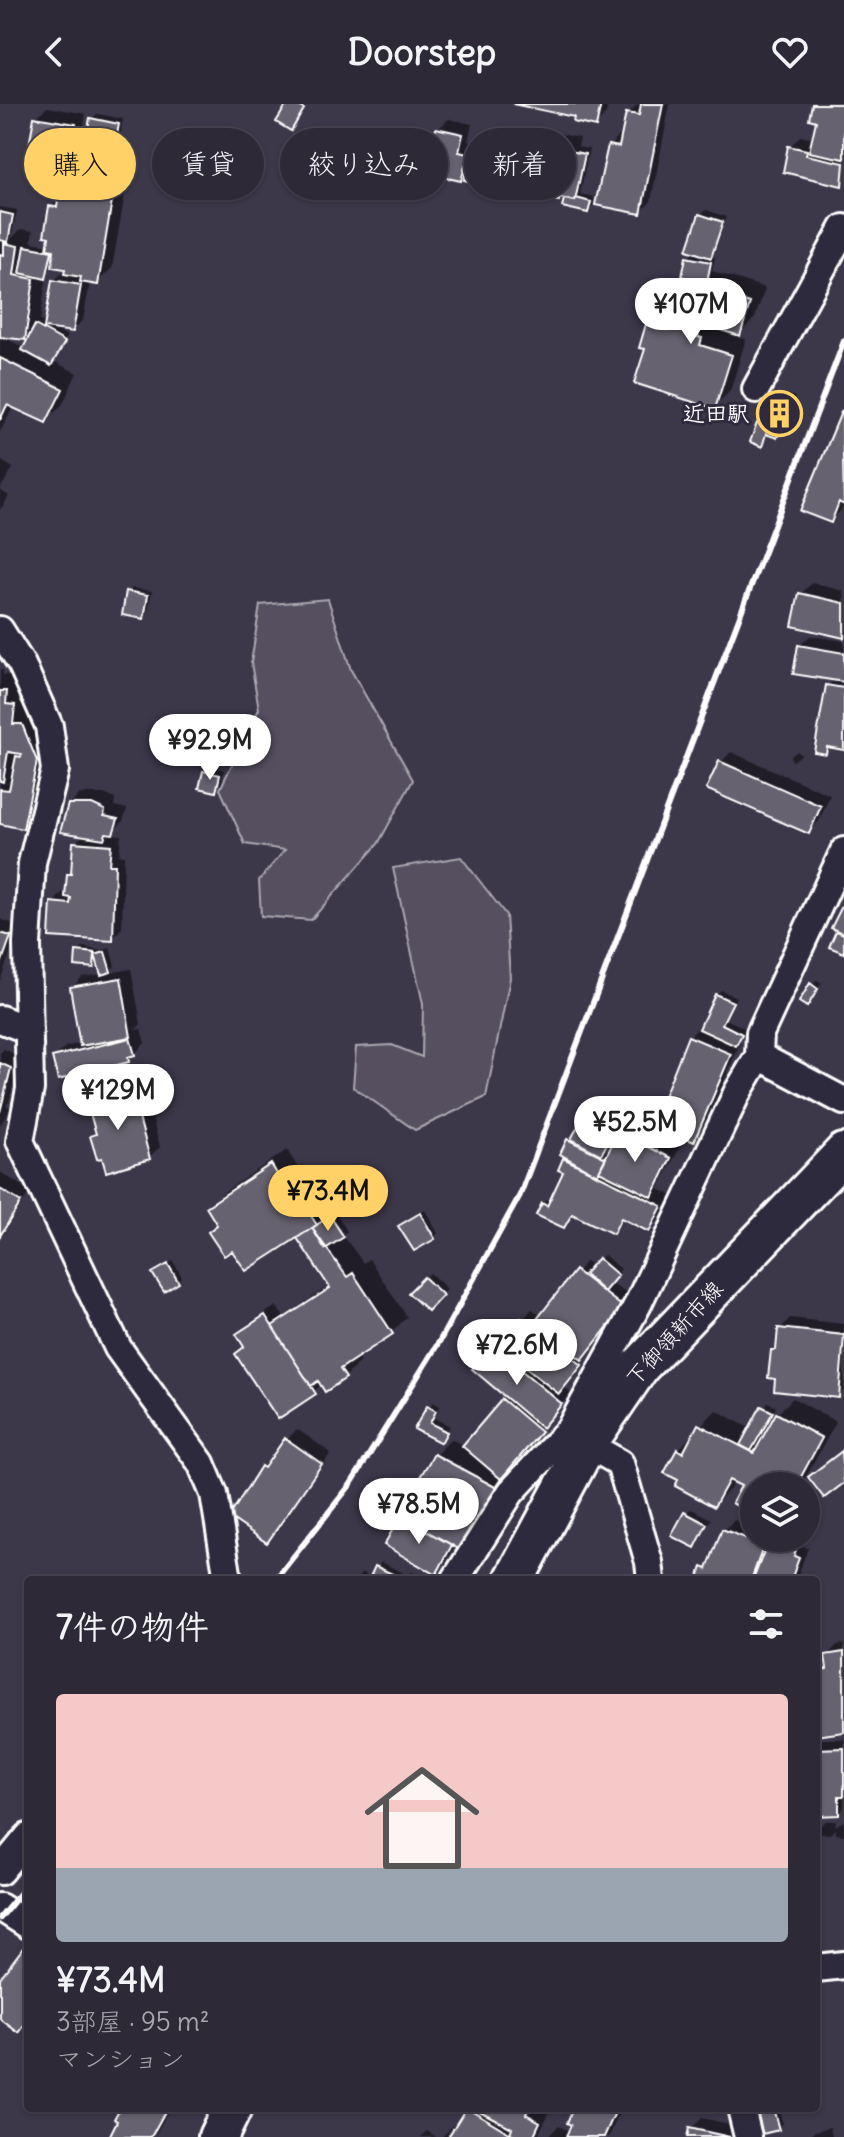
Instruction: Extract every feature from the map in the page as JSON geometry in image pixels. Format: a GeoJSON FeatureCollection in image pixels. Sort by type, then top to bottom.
{"type":"FeatureCollection","features":[{"type":"Feature","properties":{"kind":"main road","name":"下御領新市線"},"geometry":{"type":"LineString","coordinates":[[516,1576],[578,1437],[640,1366],[844,1153]]}},
{"type":"Feature","properties":{"kind":"main road"},"geometry":{"type":"LineString","coordinates":[[218,2137],[230,2112]]}},
{"type":"Feature","properties":{"kind":"street"},"geometry":{"type":"LineString","coordinates":[[756,389],[844,228]]}},
{"type":"Feature","properties":{"kind":"street"},"geometry":{"type":"LineString","coordinates":[[0,630],[22,665],[49,726],[55,770],[32,863],[27,944],[30,1089],[20,1141],[118,1348],[201,1463],[214,1494],[227,1576]]}},
{"type":"Feature","properties":{"kind":"street"},"geometry":{"type":"LineString","coordinates":[[458,1576],[511,1492],[578,1437],[737,1093],[759,1056],[760,1033],[844,851]]}},
{"type":"Feature","properties":{"kind":"street"},"geometry":{"type":"LineString","coordinates":[[0,1019],[29,1030]]}},
{"type":"Feature","properties":{"kind":"street"},"geometry":{"type":"LineString","coordinates":[[759,1056],[844,1101]]}},
{"type":"Feature","properties":{"kind":"street"},"geometry":{"type":"LineString","coordinates":[[578,1437],[620,1463],[651,1576]]}},
{"type":"Feature","properties":{"kind":"street"},"geometry":{"type":"LineString","coordinates":[[0,1871],[24,1842]]}},
{"type":"Feature","properties":{"kind":"street"},"geometry":{"type":"LineString","coordinates":[[0,1907],[24,1922]]}},
{"type":"Feature","properties":{"kind":"street"},"geometry":{"type":"LineString","coordinates":[[820,1968],[844,1965]]}},
{"type":"Feature","properties":{"kind":"street"},"geometry":{"type":"LineString","coordinates":[[742,2112],[748,2137]]}},
{"type":"Feature","properties":{"kind":"shaded area"},"geometry":{"type":"Polygon","coordinates":[[[328,599],[351,670],[413,780],[378,844],[311,920],[261,916],[259,880],[285,850],[245,844],[220,789],[259,709],[251,663],[260,605],[328,599]]]}},
{"type":"Feature","properties":{"kind":"shaded area"},"geometry":{"type":"Polygon","coordinates":[[[461,857],[506,915],[510,978],[486,1097],[415,1130],[353,1087],[356,1047],[392,1045],[422,1057],[423,1004],[393,868],[461,857]]]}},
{"type":"Feature","properties":{"kind":"building"},"geometry":{"type":"Polygon","coordinates":[[[287,104],[296,104],[304,109],[293,128],[276,122],[287,104]]]}},
{"type":"Feature","properties":{"kind":"building"},"geometry":{"type":"Polygon","coordinates":[[[513,104],[601,104],[596,127],[573,122],[574,117],[513,104]]]}},
{"type":"Feature","properties":{"kind":"building"},"geometry":{"type":"Polygon","coordinates":[[[641,104],[663,104],[641,214],[595,205],[608,145],[619,147],[626,113],[639,115],[641,104]]]}},
{"type":"Feature","properties":{"kind":"building"},"geometry":{"type":"Polygon","coordinates":[[[812,104],[844,104],[844,159],[809,152],[816,121],[809,119],[812,104]]]}},
{"type":"Feature","properties":{"kind":"building"},"geometry":{"type":"Polygon","coordinates":[[[34,117],[76,124],[75,128],[32,128],[34,117]]]}},
{"type":"Feature","properties":{"kind":"building"},"geometry":{"type":"Polygon","coordinates":[[[90,118],[119,124],[118,128],[88,128],[90,118]]]}},
{"type":"Feature","properties":{"kind":"building"},"geometry":{"type":"Polygon","coordinates":[[[448,131],[463,134],[459,152],[464,153],[461,181],[448,178],[448,131]]]}},
{"type":"Feature","properties":{"kind":"building"},"geometry":{"type":"Polygon","coordinates":[[[788,146],[807,150],[806,155],[844,163],[842,186],[783,172],[788,146]]]}},
{"type":"Feature","properties":{"kind":"building"},"geometry":{"type":"Polygon","coordinates":[[[576,152],[585,154],[576,196],[576,152]]]}},
{"type":"Feature","properties":{"kind":"building"},"geometry":{"type":"Polygon","coordinates":[[[576,198],[591,202],[588,213],[562,207],[564,200],[575,201],[576,198]]]}},
{"type":"Feature","properties":{"kind":"building"},"geometry":{"type":"Polygon","coordinates":[[[58,200],[112,200],[98,285],[80,282],[81,277],[64,274],[65,269],[52,267],[54,250],[47,249],[49,237],[44,236],[49,206],[57,207],[58,200]]]}},
{"type":"Feature","properties":{"kind":"building"},"geometry":{"type":"Polygon","coordinates":[[[0,212],[13,215],[8,242],[0,240],[0,212]]]}},
{"type":"Feature","properties":{"kind":"building"},"geometry":{"type":"Polygon","coordinates":[[[699,214],[723,222],[711,258],[687,250],[699,214]]]}},
{"type":"Feature","properties":{"kind":"building"},"geometry":{"type":"Polygon","coordinates":[[[4,243],[18,246],[14,275],[34,279],[25,340],[0,337],[0,254],[4,255],[4,243]]]}},
{"type":"Feature","properties":{"kind":"building"},"geometry":{"type":"Polygon","coordinates":[[[25,246],[52,251],[46,279],[20,273],[25,246]]]}},
{"type":"Feature","properties":{"kind":"building"},"geometry":{"type":"Polygon","coordinates":[[[686,257],[711,262],[707,282],[682,277],[686,257]]]}},
{"type":"Feature","properties":{"kind":"building"},"geometry":{"type":"Polygon","coordinates":[[[52,280],[81,285],[73,332],[44,328],[52,280]]]}},
{"type":"Feature","properties":{"kind":"building"},"geometry":{"type":"Polygon","coordinates":[[[679,281],[750,303],[740,336],[701,324],[700,345],[732,355],[715,409],[634,383],[645,349],[639,348],[646,324],[667,330],[669,324],[681,328],[684,318],[668,313],[679,281]]]}},
{"type":"Feature","properties":{"kind":"building"},"geometry":{"type":"Polygon","coordinates":[[[35,325],[65,342],[51,366],[22,350],[35,325]]]}},
{"type":"Feature","properties":{"kind":"building"},"geometry":{"type":"Polygon","coordinates":[[[0,358],[63,389],[46,423],[7,405],[0,420],[0,358]]]}},
{"type":"Feature","properties":{"kind":"building","name":"近田駅"},"geometry":{"type":"Polygon","coordinates":[[[779,397],[791,402],[777,438],[766,434],[762,447],[750,442],[757,423],[767,427],[779,397]]]}},
{"type":"Feature","properties":{"kind":"building"},"geometry":{"type":"Polygon","coordinates":[[[842,410],[844,505],[839,502],[831,523],[800,511],[842,410]]]}},
{"type":"Feature","properties":{"kind":"building"},"geometry":{"type":"Polygon","coordinates":[[[126,591],[148,595],[144,619],[122,615],[126,591]]]}},
{"type":"Feature","properties":{"kind":"building"},"geometry":{"type":"Polygon","coordinates":[[[799,593],[844,603],[844,638],[792,626],[799,593]]]}},
{"type":"Feature","properties":{"kind":"building"},"geometry":{"type":"Polygon","coordinates":[[[798,645],[844,653],[844,682],[793,674],[798,645]]]}},
{"type":"Feature","properties":{"kind":"building"},"geometry":{"type":"Polygon","coordinates":[[[826,685],[844,688],[844,750],[827,747],[826,754],[814,752],[826,685]]]}},
{"type":"Feature","properties":{"kind":"building"},"geometry":{"type":"Polygon","coordinates":[[[0,691],[7,691],[6,704],[15,705],[13,724],[22,724],[37,761],[23,829],[0,824],[0,789],[9,790],[16,756],[21,757],[22,754],[8,752],[3,782],[0,781],[0,691]]]}},
{"type":"Feature","properties":{"kind":"building"},"geometry":{"type":"Polygon","coordinates":[[[719,761],[821,806],[809,834],[706,789],[719,761]]]}},
{"type":"Feature","properties":{"kind":"building"},"geometry":{"type":"Polygon","coordinates":[[[203,771],[220,775],[216,792],[199,788],[203,771]]]}},
{"type":"Feature","properties":{"kind":"building"},"geometry":{"type":"Polygon","coordinates":[[[68,804],[92,804],[105,810],[104,816],[118,819],[113,834],[106,833],[104,839],[60,832],[68,804]]]}},
{"type":"Feature","properties":{"kind":"building"},"geometry":{"type":"Polygon","coordinates":[[[73,842],[111,845],[109,865],[115,865],[113,941],[49,937],[51,902],[70,904],[71,898],[65,897],[67,874],[71,874],[73,842]]]}},
{"type":"Feature","properties":{"kind":"building"},"geometry":{"type":"Polygon","coordinates":[[[844,907],[844,934],[831,928],[844,907]]]}},
{"type":"Feature","properties":{"kind":"building"},"geometry":{"type":"Polygon","coordinates":[[[836,931],[844,934],[844,953],[829,947],[836,931]]]}},
{"type":"Feature","properties":{"kind":"building"},"geometry":{"type":"Polygon","coordinates":[[[0,933],[11,936],[0,967],[0,933]]]}},
{"type":"Feature","properties":{"kind":"building"},"geometry":{"type":"Polygon","coordinates":[[[76,951],[95,953],[94,968],[75,966],[76,951]]]}},
{"type":"Feature","properties":{"kind":"building"},"geometry":{"type":"Polygon","coordinates":[[[105,952],[111,972],[101,975],[95,955],[105,952]]]}},
{"type":"Feature","properties":{"kind":"building"},"geometry":{"type":"Polygon","coordinates":[[[121,978],[131,1037],[80,1046],[70,987],[121,978]]]}},
{"type":"Feature","properties":{"kind":"building"},"geometry":{"type":"Polygon","coordinates":[[[810,983],[818,989],[807,1007],[799,1002],[810,983]]]}},
{"type":"Feature","properties":{"kind":"building"},"geometry":{"type":"Polygon","coordinates":[[[715,994],[733,1002],[722,1024],[742,1034],[736,1046],[699,1029],[715,994]]]}},
{"type":"Feature","properties":{"kind":"building"},"geometry":{"type":"Polygon","coordinates":[[[688,1036],[731,1054],[694,1142],[653,1124],[688,1036]]]}},
{"type":"Feature","properties":{"kind":"building"},"geometry":{"type":"Polygon","coordinates":[[[130,1038],[135,1055],[128,1057],[129,1062],[58,1080],[52,1057],[130,1038]]]}},
{"type":"Feature","properties":{"kind":"building"},"geometry":{"type":"Polygon","coordinates":[[[0,1063],[11,1068],[0,1112],[0,1063]]]}},
{"type":"Feature","properties":{"kind":"building"},"geometry":{"type":"Polygon","coordinates":[[[132,1091],[150,1159],[106,1172],[102,1158],[97,1159],[90,1136],[96,1134],[87,1103],[132,1091]]]}},
{"type":"Feature","properties":{"kind":"building"},"geometry":{"type":"Polygon","coordinates":[[[589,1106],[612,1117],[605,1130],[612,1134],[601,1155],[571,1139],[589,1106]]]}},
{"type":"Feature","properties":{"kind":"building"},"geometry":{"type":"Polygon","coordinates":[[[618,1132],[671,1158],[652,1197],[599,1171],[618,1132]]]}},
{"type":"Feature","properties":{"kind":"building"},"geometry":{"type":"Polygon","coordinates":[[[567,1139],[606,1158],[597,1175],[560,1154],[567,1139]]]}},
{"type":"Feature","properties":{"kind":"building"},"geometry":{"type":"Polygon","coordinates":[[[563,1158],[662,1206],[649,1232],[621,1218],[613,1234],[572,1214],[564,1228],[536,1215],[542,1203],[547,1206],[563,1172],[558,1170],[563,1158]]]}},
{"type":"Feature","properties":{"kind":"building"},"geometry":{"type":"Polygon","coordinates":[[[271,1164],[282,1182],[287,1179],[317,1225],[246,1271],[232,1251],[224,1256],[208,1232],[217,1225],[206,1207],[271,1164]]]}},
{"type":"Feature","properties":{"kind":"building"},"geometry":{"type":"Polygon","coordinates":[[[0,1189],[21,1202],[0,1236],[0,1189]]]}},
{"type":"Feature","properties":{"kind":"building"},"geometry":{"type":"Polygon","coordinates":[[[420,1213],[435,1239],[414,1251],[398,1226],[420,1213]]]}},
{"type":"Feature","properties":{"kind":"building"},"geometry":{"type":"Polygon","coordinates":[[[330,1216],[344,1237],[325,1249],[312,1228],[330,1216]]]}},
{"type":"Feature","properties":{"kind":"building"},"geometry":{"type":"Polygon","coordinates":[[[312,1228],[347,1277],[353,1273],[393,1334],[340,1369],[346,1378],[325,1392],[318,1381],[311,1386],[272,1326],[330,1288],[297,1238],[312,1228]]]}},
{"type":"Feature","properties":{"kind":"building"},"geometry":{"type":"Polygon","coordinates":[[[598,1258],[618,1275],[604,1292],[584,1274],[598,1258]]]}},
{"type":"Feature","properties":{"kind":"building"},"geometry":{"type":"Polygon","coordinates":[[[168,1264],[179,1283],[164,1292],[152,1273],[168,1264]]]}},
{"type":"Feature","properties":{"kind":"building"},"geometry":{"type":"Polygon","coordinates":[[[575,1270],[623,1307],[582,1360],[534,1323],[575,1270]]]}},
{"type":"Feature","properties":{"kind":"building"},"geometry":{"type":"Polygon","coordinates":[[[424,1277],[443,1295],[428,1311],[408,1293],[424,1277]]]}},
{"type":"Feature","properties":{"kind":"building"},"geometry":{"type":"Polygon","coordinates":[[[265,1315],[316,1394],[278,1419],[235,1354],[244,1347],[236,1334],[265,1315]]]}},
{"type":"Feature","properties":{"kind":"building"},"geometry":{"type":"Polygon","coordinates":[[[521,1318],[582,1365],[559,1394],[499,1347],[521,1318]]]}},
{"type":"Feature","properties":{"kind":"building"},"geometry":{"type":"Polygon","coordinates":[[[778,1328],[844,1335],[839,1398],[774,1391],[775,1379],[768,1378],[771,1350],[776,1350],[778,1328]]]}},
{"type":"Feature","properties":{"kind":"building"},"geometry":{"type":"Polygon","coordinates":[[[492,1346],[562,1404],[542,1428],[472,1369],[492,1346]]]}},
{"type":"Feature","properties":{"kind":"building"},"geometry":{"type":"Polygon","coordinates":[[[502,1399],[541,1432],[501,1479],[462,1446],[502,1399]]]}},
{"type":"Feature","properties":{"kind":"building"},"geometry":{"type":"Polygon","coordinates":[[[427,1406],[436,1411],[430,1423],[447,1432],[441,1443],[414,1429],[427,1406]]]}},
{"type":"Feature","properties":{"kind":"building"},"geometry":{"type":"Polygon","coordinates":[[[761,1406],[773,1412],[751,1451],[740,1445],[761,1406]]]}},
{"type":"Feature","properties":{"kind":"building"},"geometry":{"type":"Polygon","coordinates":[[[776,1413],[822,1438],[804,1472],[740,1472],[740,1486],[729,1480],[714,1507],[675,1486],[678,1480],[664,1473],[677,1449],[683,1453],[698,1424],[754,1453],[776,1413]]]}},
{"type":"Feature","properties":{"kind":"building"},"geometry":{"type":"Polygon","coordinates":[[[285,1438],[322,1464],[267,1543],[229,1517],[261,1466],[264,1468],[285,1438]]]}},
{"type":"Feature","properties":{"kind":"building"},"geometry":{"type":"Polygon","coordinates":[[[842,1451],[844,1483],[824,1498],[820,1493],[820,1472],[815,1472],[842,1451]]]}},
{"type":"Feature","properties":{"kind":"building"},"geometry":{"type":"Polygon","coordinates":[[[434,1454],[497,1488],[462,1551],[406,1519],[409,1513],[401,1508],[434,1454]]]}},
{"type":"Feature","properties":{"kind":"building"},"geometry":{"type":"Polygon","coordinates":[[[740,1488],[740,1507],[732,1503],[740,1488]]]}},
{"type":"Feature","properties":{"kind":"building"},"geometry":{"type":"Polygon","coordinates":[[[684,1512],[707,1524],[695,1548],[671,1536],[684,1512]]]}},
{"type":"Feature","properties":{"kind":"building"},"geometry":{"type":"Polygon","coordinates":[[[406,1520],[452,1545],[436,1575],[384,1545],[397,1522],[403,1525],[406,1520]]]}},
{"type":"Feature","properties":{"kind":"building"},"geometry":{"type":"Polygon","coordinates":[[[722,1529],[740,1536],[740,1552],[761,1552],[752,1576],[699,1576],[702,1567],[707,1569],[722,1529]]]}},
{"type":"Feature","properties":{"kind":"building"},"geometry":{"type":"Polygon","coordinates":[[[764,1552],[795,1552],[794,1556],[799,1558],[792,1576],[755,1576],[764,1552]]]}},
{"type":"Feature","properties":{"kind":"building"},"geometry":{"type":"Polygon","coordinates":[[[375,1566],[397,1576],[370,1576],[375,1566]]]}},
{"type":"Feature","properties":{"kind":"building"},"geometry":{"type":"Polygon","coordinates":[[[844,1652],[844,1732],[820,1735],[820,1670],[827,1669],[825,1655],[844,1652]]]}},
{"type":"Feature","properties":{"kind":"building"},"geometry":{"type":"Polygon","coordinates":[[[844,1748],[844,1796],[839,1796],[839,1815],[820,1816],[820,1749],[844,1748]]]}},
{"type":"Feature","properties":{"kind":"building"},"geometry":{"type":"Polygon","coordinates":[[[24,1947],[24,2026],[19,2033],[0,2019],[0,1978],[24,1947]]]}},
{"type":"Feature","properties":{"kind":"building"},"geometry":{"type":"Polygon","coordinates":[[[118,2112],[165,2112],[151,2137],[109,2137],[117,2121],[114,2119],[118,2112]]]}},
{"type":"Feature","properties":{"kind":"building"},"geometry":{"type":"Polygon","coordinates":[[[464,2112],[474,2112],[516,2137],[448,2137],[464,2112]]]}},
{"type":"Feature","properties":{"kind":"building"},"geometry":{"type":"Polygon","coordinates":[[[482,2112],[527,2112],[540,2122],[533,2137],[518,2137],[510,2133],[512,2128],[482,2112]]]}},
{"type":"Feature","properties":{"kind":"building"},"geometry":{"type":"Polygon","coordinates":[[[571,2112],[615,2112],[604,2137],[568,2137],[571,2125],[567,2123],[571,2112]]]}},
{"type":"Feature","properties":{"kind":"building"},"geometry":{"type":"Polygon","coordinates":[[[757,2112],[774,2112],[779,2130],[762,2134],[757,2112]]]}},
{"type":"Feature","properties":{"kind":"building"},"geometry":{"type":"Polygon","coordinates":[[[689,2128],[730,2137],[687,2137],[689,2128]]]}},
{"type":"Feature","properties":{"kind":"railway"},"geometry":{"type":"LineString","coordinates":[[278,1576],[351,1484],[439,1342],[520,1195],[844,341]]}},
{"type":"Feature","properties":{"kind":"railway"},"geometry":{"type":"LineString","coordinates":[[0,1918],[24,1889]]}},
{"type":"Feature","properties":{"kind":"place","name":"近田駅"},"geometry":{"type":"Point","coordinates":[780,413]}}]}
